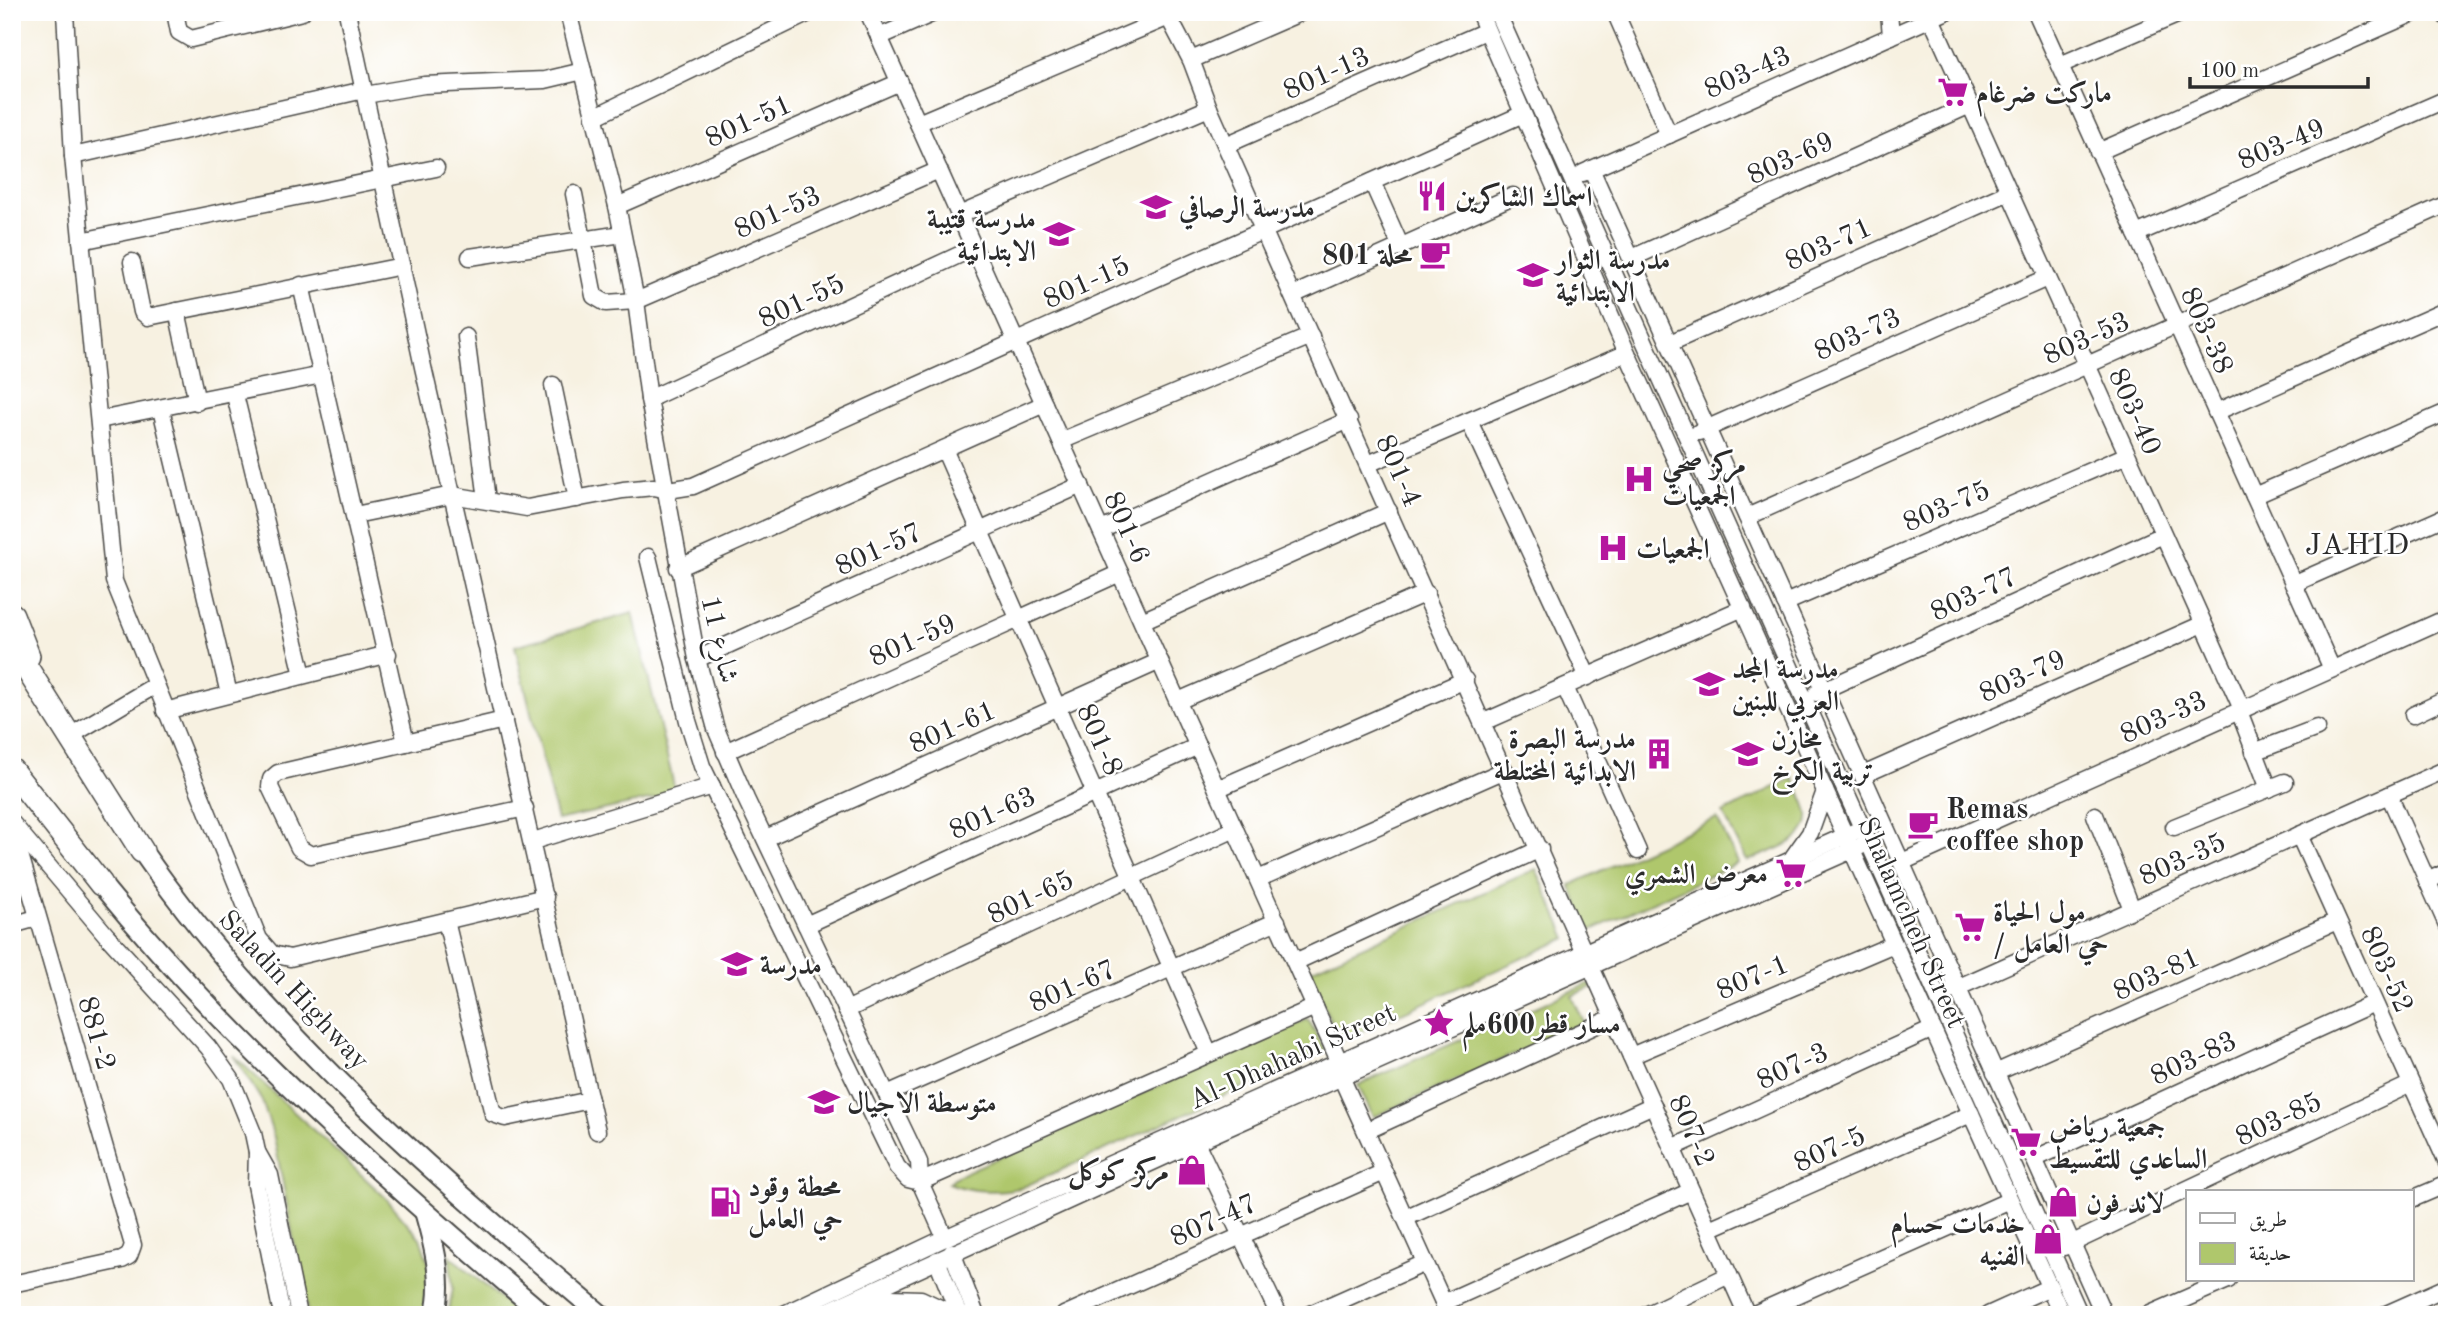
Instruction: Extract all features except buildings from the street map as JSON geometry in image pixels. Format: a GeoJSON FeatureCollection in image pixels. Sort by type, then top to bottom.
{"type":"FeatureCollection","features":[{"type":"Feature","properties":{"kind":"highway"},"geometry":{"type":"LineString","coordinates":[[12,615],[40,689]]}},
{"type":"Feature","properties":{"kind":"highway","name":"Saladin Highway"},"geometry":{"type":"LineString","coordinates":[[12,645],[142,851]]}},
{"type":"Feature","properties":{"kind":"highway"},"geometry":{"type":"LineString","coordinates":[[12,771],[102,884]]}},
{"type":"Feature","properties":{"kind":"main road","name":"Saladin Highway"},"geometry":{"type":"LineString","coordinates":[[142,851],[218,954],[305,1048],[430,1170],[601,1315]]}},
{"type":"Feature","properties":{"kind":"main road"},"geometry":{"type":"LineString","coordinates":[[102,884],[164,957],[242,1038],[425,1213],[544,1315]]}},
{"type":"Feature","properties":{"kind":"main road"},"geometry":{"type":"LineString","coordinates":[[425,1213],[437,1267],[438,1304],[435,1315]]}},
{"type":"Feature","properties":{"kind":"street"},"geometry":{"type":"LineString","coordinates":[[65,12],[73,156],[114,581],[154,686],[259,939],[272,954],[290,958],[545,897]]}},
{"type":"Feature","properties":{"kind":"street"},"geometry":{"type":"LineString","coordinates":[[175,12],[180,32],[191,39],[302,12]]}},
{"type":"Feature","properties":{"kind":"street"},"geometry":{"type":"LineString","coordinates":[[347,12],[452,495],[597,1131]]}},
{"type":"Feature","properties":{"kind":"street"},"geometry":{"type":"LineString","coordinates":[[594,117],[811,12]]}},
{"type":"Feature","properties":{"kind":"street","name":"801-6"},"geometry":{"type":"LineString","coordinates":[[868,12],[1258,878],[1366,1131],[1446,1309]]}},
{"type":"Feature","properties":{"kind":"street"},"geometry":{"type":"LineString","coordinates":[[879,37],[936,12]]}},
{"type":"Feature","properties":{"kind":"street"},"geometry":{"type":"LineString","coordinates":[[1191,60],[1302,12]]}},
{"type":"Feature","properties":{"kind":"street","name":"Shalamcheh Street"},"geometry":{"type":"LineString","coordinates":[[1479,12],[1627,353],[2063,1315]]}},
{"type":"Feature","properties":{"kind":"street","name":"Shalamcheh Street"},"geometry":{"type":"LineString","coordinates":[[1497,12],[2080,1315]]}},
{"type":"Feature","properties":{"kind":"street"},"geometry":{"type":"LineString","coordinates":[[1615,12],[1669,135]]}},
{"type":"Feature","properties":{"kind":"street"},"geometry":{"type":"LineString","coordinates":[[1889,12],[1891,36]]}},
{"type":"Feature","properties":{"kind":"street","name":"803-38"},"geometry":{"type":"LineString","coordinates":[[2036,12],[2332,669]]}},
{"type":"Feature","properties":{"kind":"street"},"geometry":{"type":"LineString","coordinates":[[2060,65],[2184,12]]}},
{"type":"Feature","properties":{"kind":"street"},"geometry":{"type":"LineString","coordinates":[[2098,152],[2416,12]]}},
{"type":"Feature","properties":{"kind":"street"},"geometry":{"type":"LineString","coordinates":[[2444,12],[2447,18]]}},
{"type":"Feature","properties":{"kind":"street","name":"شارع 11"},"geometry":{"type":"LineString","coordinates":[[572,14],[583,71],[617,206],[636,301],[649,399],[668,490],[678,568],[697,659],[724,752],[919,1162],[920,1182],[949,1245],[976,1315]]}},
{"type":"Feature","properties":{"kind":"street"},"geometry":{"type":"LineString","coordinates":[[918,122],[1168,15]]}},
{"type":"Feature","properties":{"kind":"street","name":"801-4"},"geometry":{"type":"LineString","coordinates":[[1168,15],[1191,60],[1209,108],[1583,950]]}},
{"type":"Feature","properties":{"kind":"street","name":"803-43"},"geometry":{"type":"LineString","coordinates":[[1571,178],[1938,15]]}},
{"type":"Feature","properties":{"kind":"street","name":"803-40"},"geometry":{"type":"LineString","coordinates":[[1938,15],[1970,105],[2203,624],[2240,710],[2269,789]]}},
{"type":"Feature","properties":{"kind":"street","name":"801-13"},"geometry":{"type":"LineString","coordinates":[[1226,145],[1486,31]]}},
{"type":"Feature","properties":{"kind":"street"},"geometry":{"type":"LineString","coordinates":[[73,156],[364,92],[424,85],[545,80],[583,71]]}},
{"type":"Feature","properties":{"kind":"street","name":"801-51"},"geometry":{"type":"LineString","coordinates":[[617,206],[900,82]]}},
{"type":"Feature","properties":{"kind":"street","name":"803-49"},"geometry":{"type":"LineString","coordinates":[[2136,234],[2447,99]]}},
{"type":"Feature","properties":{"kind":"street","name":"803-69"},"geometry":{"type":"LineString","coordinates":[[1632,258],[1970,105]]}},
{"type":"Feature","properties":{"kind":"street"},"geometry":{"type":"LineString","coordinates":[[959,215],[1209,108]]}},
{"type":"Feature","properties":{"kind":"street","name":"801-15"},"geometry":{"type":"LineString","coordinates":[[355,515],[452,495],[527,508],[623,489],[654,487],[668,490],[693,486],[1523,114]]}},
{"type":"Feature","properties":{"kind":"street"},"geometry":{"type":"LineString","coordinates":[[81,241],[436,168]]}},
{"type":"Feature","properties":{"kind":"street"},"geometry":{"type":"LineString","coordinates":[[1591,169],[2104,1315]]}},
{"type":"Feature","properties":{"kind":"street","name":"801-53"},"geometry":{"type":"LineString","coordinates":[[636,301],[939,170]]}},
{"type":"Feature","properties":{"kind":"street"},"geometry":{"type":"LineString","coordinates":[[1372,182],[1401,247]]}},
{"type":"Feature","properties":{"kind":"street","name":"803-71"},"geometry":{"type":"LineString","coordinates":[[1670,343],[2009,191]]}},
{"type":"Feature","properties":{"kind":"street"},"geometry":{"type":"LineString","coordinates":[[574,194],[594,296],[599,302],[636,301]]}},
{"type":"Feature","properties":{"kind":"street"},"geometry":{"type":"LineString","coordinates":[[1293,295],[1513,196]]}},
{"type":"Feature","properties":{"kind":"street","name":"803-53"},"geometry":{"type":"LineString","coordinates":[[1747,517],[2447,204]]}},
{"type":"Feature","properties":{"kind":"street"},"geometry":{"type":"LineString","coordinates":[[470,257],[622,234]]}},
{"type":"Feature","properties":{"kind":"street","name":"801-55"},"geometry":{"type":"LineString","coordinates":[[649,399],[974,248]]}},
{"type":"Feature","properties":{"kind":"street"},"geometry":{"type":"LineString","coordinates":[[132,262],[143,314],[148,317],[402,266]]}},
{"type":"Feature","properties":{"kind":"street","name":"803-73"},"geometry":{"type":"LineString","coordinates":[[1688,438],[2048,278]]}},
{"type":"Feature","properties":{"kind":"street"},"geometry":{"type":"LineString","coordinates":[[301,285],[406,743]]}},
{"type":"Feature","properties":{"kind":"street"},"geometry":{"type":"LineString","coordinates":[[2216,412],[2447,310]]}},
{"type":"Feature","properties":{"kind":"street"},"geometry":{"type":"LineString","coordinates":[[177,311],[197,402]]}},
{"type":"Feature","properties":{"kind":"street"},"geometry":{"type":"LineString","coordinates":[[1061,442],[1311,336]]}},
{"type":"Feature","properties":{"kind":"street"},"geometry":{"type":"LineString","coordinates":[[466,337],[487,500]]}},
{"type":"Feature","properties":{"kind":"street"},"geometry":{"type":"LineString","coordinates":[[1368,464],[1627,353]]}},
{"type":"Feature","properties":{"kind":"street"},"geometry":{"type":"LineString","coordinates":[[99,420],[234,395],[322,375]]}},
{"type":"Feature","properties":{"kind":"street"},"geometry":{"type":"LineString","coordinates":[[553,385],[577,499]]}},
{"type":"Feature","properties":{"kind":"street"},"geometry":{"type":"LineString","coordinates":[[234,395],[303,676]]}},
{"type":"Feature","properties":{"kind":"street"},"geometry":{"type":"LineString","coordinates":[[678,568],[1044,404]]}},
{"type":"Feature","properties":{"kind":"street"},"geometry":{"type":"LineString","coordinates":[[160,409],[229,694]]}},
{"type":"Feature","properties":{"kind":"street"},"geometry":{"type":"LineString","coordinates":[[2254,496],[2447,412]]}},
{"type":"Feature","properties":{"kind":"street"},"geometry":{"type":"LineString","coordinates":[[1101,530],[1349,421]]}},
{"type":"Feature","properties":{"kind":"street"},"geometry":{"type":"LineString","coordinates":[[1469,421],[1588,677]]}},
{"type":"Feature","properties":{"kind":"street","name":"801-8"},"geometry":{"type":"LineString","coordinates":[[944,449],[1209,1051]]}},
{"type":"Feature","properties":{"kind":"street","name":"803-75"},"geometry":{"type":"LineString","coordinates":[[1786,603],[2127,455]]}},
{"type":"Feature","properties":{"kind":"street","name":"801-57"},"geometry":{"type":"LineString","coordinates":[[697,659],[1080,485]]}},
{"type":"Feature","properties":{"kind":"street"},"geometry":{"type":"LineString","coordinates":[[1142,621],[1389,511]]}},
{"type":"Feature","properties":{"kind":"street"},"geometry":{"type":"LineString","coordinates":[[2293,583],[2447,516]]}},
{"type":"Feature","properties":{"kind":"street","name":"803-77"},"geometry":{"type":"LineString","coordinates":[[1805,698],[2163,535]]}},
{"type":"Feature","properties":{"kind":"street"},"geometry":{"type":"LineString","coordinates":[[648,557],[688,721],[712,786],[897,1167],[908,1179],[920,1182],[1209,1051],[1315,1007]]}},
{"type":"Feature","properties":{"kind":"street","name":"801-59"},"geometry":{"type":"LineString","coordinates":[[724,752],[1120,573]]}},
{"type":"Feature","properties":{"kind":"street"},"geometry":{"type":"LineString","coordinates":[[1178,701],[1426,593]]}},
{"type":"Feature","properties":{"kind":"street"},"geometry":{"type":"LineString","coordinates":[[1484,722],[1743,608]]}},
{"type":"Feature","properties":{"kind":"street","name":"803-33"},"geometry":{"type":"LineString","coordinates":[[1902,862],[2447,618]]}},
{"type":"Feature","properties":{"kind":"street","name":"803-79"},"geometry":{"type":"LineString","coordinates":[[1863,775],[2203,624]]}},
{"type":"Feature","properties":{"kind":"street"},"geometry":{"type":"LineString","coordinates":[[165,711],[387,654]]}},
{"type":"Feature","properties":{"kind":"street","name":"801-61"},"geometry":{"type":"LineString","coordinates":[[766,838],[1160,661]]}},
{"type":"Feature","properties":{"kind":"street"},"geometry":{"type":"LineString","coordinates":[[1217,789],[1465,680]]}},
{"type":"Feature","properties":{"kind":"street"},"geometry":{"type":"LineString","coordinates":[[69,736],[154,686]]}},
{"type":"Feature","properties":{"kind":"street"},"geometry":{"type":"LineString","coordinates":[[1565,687],[1637,850]]}},
{"type":"Feature","properties":{"kind":"street"},"geometry":{"type":"LineString","coordinates":[[2413,715],[2447,699]]}},
{"type":"Feature","properties":{"kind":"street"},"geometry":{"type":"LineString","coordinates":[[504,720],[274,776],[270,788],[303,852],[320,855],[525,808]]}},
{"type":"Feature","properties":{"kind":"street"},"geometry":{"type":"LineString","coordinates":[[2254,752],[2317,728]]}},
{"type":"Feature","properties":{"kind":"street","name":"801-63"},"geometry":{"type":"LineString","coordinates":[[806,925],[1198,746]]}},
{"type":"Feature","properties":{"kind":"street","name":"803-35"},"geometry":{"type":"LineString","coordinates":[[1938,996],[2447,769]]}},
{"type":"Feature","properties":{"kind":"street"},"geometry":{"type":"LineString","coordinates":[[1258,878],[1505,770]]}},
{"type":"Feature","properties":{"kind":"street"},"geometry":{"type":"LineString","coordinates":[[2174,827],[2285,782]]}},
{"type":"Feature","properties":{"kind":"street"},"geometry":{"type":"LineString","coordinates":[[533,841],[712,786]]}},
{"type":"Feature","properties":{"kind":"street"},"geometry":{"type":"LineString","coordinates":[[1793,857],[1813,826],[1825,791]]}},
{"type":"Feature","properties":{"kind":"street"},"geometry":{"type":"LineString","coordinates":[[2389,794],[2447,925]]}},
{"type":"Feature","properties":{"kind":"street"},"geometry":{"type":"LineString","coordinates":[[723,810],[746,799]]}},
{"type":"Feature","properties":{"kind":"street"},"geometry":{"type":"LineString","coordinates":[[2095,815],[2132,909]]}},
{"type":"Feature","properties":{"kind":"street"},"geometry":{"type":"LineString","coordinates":[[12,825],[220,1062],[244,1105],[257,1152],[270,1175],[299,1315]]}},
{"type":"Feature","properties":{"kind":"street","name":"881-2"},"geometry":{"type":"LineString","coordinates":[[12,825],[133,1245],[131,1253],[122,1260],[12,1284]]}},
{"type":"Feature","properties":{"kind":"street","name":"801-65"},"geometry":{"type":"LineString","coordinates":[[846,1010],[1235,829]]}},
{"type":"Feature","properties":{"kind":"street","name":"Al-Dhahabi Street"},"geometry":{"type":"LineString","coordinates":[[819,1315],[937,1260],[949,1245],[1341,1071],[1591,967],[1866,835]]}},
{"type":"Feature","properties":{"kind":"street","name":"803-52"},"geometry":{"type":"LineString","coordinates":[[2298,835],[2447,1163]]}},
{"type":"Feature","properties":{"kind":"street","name":"Al-Dhahabi Street"},"geometry":{"type":"LineString","coordinates":[[782,1315],[1196,1142],[1583,950],[1793,857],[1848,843]]}},
{"type":"Feature","properties":{"kind":"street"},"geometry":{"type":"LineString","coordinates":[[1295,962],[1540,849]]}},
{"type":"Feature","properties":{"kind":"street"},"geometry":{"type":"LineString","coordinates":[[2427,881],[2447,872]]}},
{"type":"Feature","properties":{"kind":"street"},"geometry":{"type":"LineString","coordinates":[[12,926],[37,918]]}},
{"type":"Feature","properties":{"kind":"street"},"geometry":{"type":"LineString","coordinates":[[446,920],[493,1114],[505,1118],[590,1100]]}},
{"type":"Feature","properties":{"kind":"street","name":"801-67"},"geometry":{"type":"LineString","coordinates":[[887,1094],[1277,921]]}},
{"type":"Feature","properties":{"kind":"street","name":"803-81"},"geometry":{"type":"LineString","coordinates":[[1995,1073],[2337,921]]}},
{"type":"Feature","properties":{"kind":"street","name":"807-1"},"geometry":{"type":"LineString","coordinates":[[1631,1056],[1894,944]]}},
{"type":"Feature","properties":{"kind":"street","name":"807-2"},"geometry":{"type":"LineString","coordinates":[[1591,967],[1749,1315]]}},
{"type":"Feature","properties":{"kind":"street","name":"803-83"},"geometry":{"type":"LineString","coordinates":[[2034,1159],[2374,1003]]}},
{"type":"Feature","properties":{"kind":"street"},"geometry":{"type":"LineString","coordinates":[[1366,1131],[1614,1017]]}},
{"type":"Feature","properties":{"kind":"street","name":"807-3"},"geometry":{"type":"LineString","coordinates":[[1672,1148],[1933,1029]]}},
{"type":"Feature","properties":{"kind":"street","name":"803-85"},"geometry":{"type":"LineString","coordinates":[[2186,1190],[2411,1084]]}},
{"type":"Feature","properties":{"kind":"street"},"geometry":{"type":"LineString","coordinates":[[1405,1219],[1653,1105]]}},
{"type":"Feature","properties":{"kind":"street","name":"807-5"},"geometry":{"type":"LineString","coordinates":[[1709,1229],[1971,1114]]}},
{"type":"Feature","properties":{"kind":"street"},"geometry":{"type":"LineString","coordinates":[[1196,1142],[1243,1235],[1279,1315]]}},
{"type":"Feature","properties":{"kind":"street"},"geometry":{"type":"LineString","coordinates":[[257,1152],[256,1185],[282,1315]]}},
{"type":"Feature","properties":{"kind":"street","name":"807-47"},"geometry":{"type":"LineString","coordinates":[[1064,1315],[1384,1172]]}},
{"type":"Feature","properties":{"kind":"street"},"geometry":{"type":"LineString","coordinates":[[2414,1198],[2447,1184]]}},
{"type":"Feature","properties":{"kind":"street","name":"803-85"},"geometry":{"type":"LineString","coordinates":[[2052,1252],[2186,1190]]}},
{"type":"Feature","properties":{"kind":"street"},"geometry":{"type":"LineString","coordinates":[[1446,1309],[1691,1191]]}},
{"type":"Feature","properties":{"kind":"street"},"geometry":{"type":"LineString","coordinates":[[1749,1315],[2010,1200]]}},
{"type":"Feature","properties":{"kind":"street"},"geometry":{"type":"LineString","coordinates":[[937,1260],[957,1315]]}},
{"type":"Feature","properties":{"kind":"street"},"geometry":{"type":"LineString","coordinates":[[1308,1315],[1425,1263]]}},
{"type":"Feature","properties":{"kind":"street"},"geometry":{"type":"LineString","coordinates":[[1646,1315],[1729,1275]]}},
{"type":"Feature","properties":{"kind":"street"},"geometry":{"type":"LineString","coordinates":[[2148,1315],[2223,1282]]}},
{"type":"Feature","properties":{"kind":"street"},"geometry":{"type":"LineString","coordinates":[[1988,1315],[2050,1287]]}},
{"type":"Feature","properties":{"kind":"street"},"geometry":{"type":"LineString","coordinates":[[2384,1315],[2447,1287]]}},
{"type":"Feature","properties":{"kind":"street"},"geometry":{"type":"LineString","coordinates":[[856,1296],[921,1299],[957,1315]]}},
{"type":"Feature","properties":{"kind":"green space"},"geometry":{"type":"Polygon","coordinates":[[[633,613],[676,794],[557,820],[515,646],[633,613]]]}},
{"type":"Feature","properties":{"kind":"green space"},"geometry":{"type":"Polygon","coordinates":[[[1793,778],[1808,814],[1803,832],[1786,845],[1747,861],[1723,813],[1793,778]]]}},
{"type":"Feature","properties":{"kind":"green space"},"geometry":{"type":"Polygon","coordinates":[[[1717,818],[1738,863],[1590,931],[1570,885],[1717,818]]]}},
{"type":"Feature","properties":{"kind":"green space"},"geometry":{"type":"Polygon","coordinates":[[[1536,869],[1567,938],[1340,1041],[1308,971],[1536,869]]]}},
{"type":"Feature","properties":{"kind":"green space"},"geometry":{"type":"Polygon","coordinates":[[[1590,983],[1592,987],[1572,996],[1584,1023],[1373,1117],[1358,1085],[1590,983]]]}},
{"type":"Feature","properties":{"kind":"green space"},"geometry":{"type":"Polygon","coordinates":[[[1308,1019],[1325,1050],[1021,1188],[985,1191],[949,1183],[955,1177],[1308,1019]]]}},
{"type":"Feature","properties":{"kind":"green space"},"geometry":{"type":"Polygon","coordinates":[[[233,1055],[385,1197],[420,1238],[430,1268],[430,1315],[308,1315],[274,1137],[262,1101],[233,1055]]]}},
{"type":"Feature","properties":{"kind":"green space"},"geometry":{"type":"Polygon","coordinates":[[[449,1255],[520,1315],[448,1315],[453,1288],[449,1255]]]}},
{"type":"Feature","properties":{"kind":"green space"},"geometry":{"type":"Polygon","coordinates":[[[891,1307],[928,1315],[850,1315],[861,1310],[891,1307]]]}},
{"type":"Feature","properties":{"kind":"place","name":"ماركت ضرغام"},"geometry":{"type":"Point","coordinates":[1953,92]}},
{"type":"Feature","properties":{"kind":"place","name":"اسماك الشاكرين"},"geometry":{"type":"Point","coordinates":[1432,196]}},
{"type":"Feature","properties":{"kind":"place","name":"مدرسة الرصافي"},"geometry":{"type":"Point","coordinates":[1156,207]}},
{"type":"Feature","properties":{"kind":"place","name":"مدرسة قتيبة الابتدائية"},"geometry":{"type":"Point","coordinates":[1059,234]}},
{"type":"Feature","properties":{"kind":"place","name":"محلة 801"},"geometry":{"type":"Point","coordinates":[1435,254]}},
{"type":"Feature","properties":{"kind":"place","name":"مدرسة الثوار الابتدائية"},"geometry":{"type":"Point","coordinates":[1533,275]}},
{"type":"Feature","properties":{"kind":"place","name":"مركز صحي الجمعيات"},"geometry":{"type":"Point","coordinates":[1639,479]}},
{"type":"Feature","properties":{"kind":"place","name":"الجمعيات"},"geometry":{"type":"Point","coordinates":[1613,548]}},
{"type":"Feature","properties":{"kind":"place","name":"مدرسة المجد العربي للبنين"},"geometry":{"type":"Point","coordinates":[1709,684]}},
{"type":"Feature","properties":{"kind":"place","name":"مدرسة البصرة الابدائية المختلطة"},"geometry":{"type":"Point","coordinates":[1659,754]}},
{"type":"Feature","properties":{"kind":"place","name":"مخازن تربية الكرخ"},"geometry":{"type":"Point","coordinates":[1748,754]}},
{"type":"Feature","properties":{"kind":"place","name":"Remas coffee shop"},"geometry":{"type":"Point","coordinates":[1923,824]}},
{"type":"Feature","properties":{"kind":"place","name":"معرض الشمري"},"geometry":{"type":"Point","coordinates":[1791,873]}},
{"type":"Feature","properties":{"kind":"place","name":"مول الحياة / حي العامل"},"geometry":{"type":"Point","coordinates":[1970,927]}},
{"type":"Feature","properties":{"kind":"place","name":"مدرسة"},"geometry":{"type":"Point","coordinates":[737,964]}},
{"type":"Feature","properties":{"kind":"place","name":"مسار قطر600ملم"},"geometry":{"type":"Point","coordinates":[1439,1023]}},
{"type":"Feature","properties":{"kind":"place","name":"متوسطة الاجيال"},"geometry":{"type":"Point","coordinates":[824,1102]}},
{"type":"Feature","properties":{"kind":"place","name":"جمعية رياض الساعدي للتقسيط"},"geometry":{"type":"Point","coordinates":[2026,1142]}},
{"type":"Feature","properties":{"kind":"place","name":"مركز كوكل"},"geometry":{"type":"Point","coordinates":[1192,1170]}},
{"type":"Feature","properties":{"kind":"place","name":"محطة وقود حي العامل"},"geometry":{"type":"Point","coordinates":[725,1202]}},
{"type":"Feature","properties":{"kind":"place","name":"لاند فون"},"geometry":{"type":"Point","coordinates":[2063,1202]}},
{"type":"Feature","properties":{"kind":"place","name":"خدمات حسام الفنيه"},"geometry":{"type":"Point","coordinates":[2048,1239]}},
{"type":"Feature","properties":{"kind":"district","name":"JAHID"},"geometry":{"type":"Point","coordinates":[2358,544]}}]}
